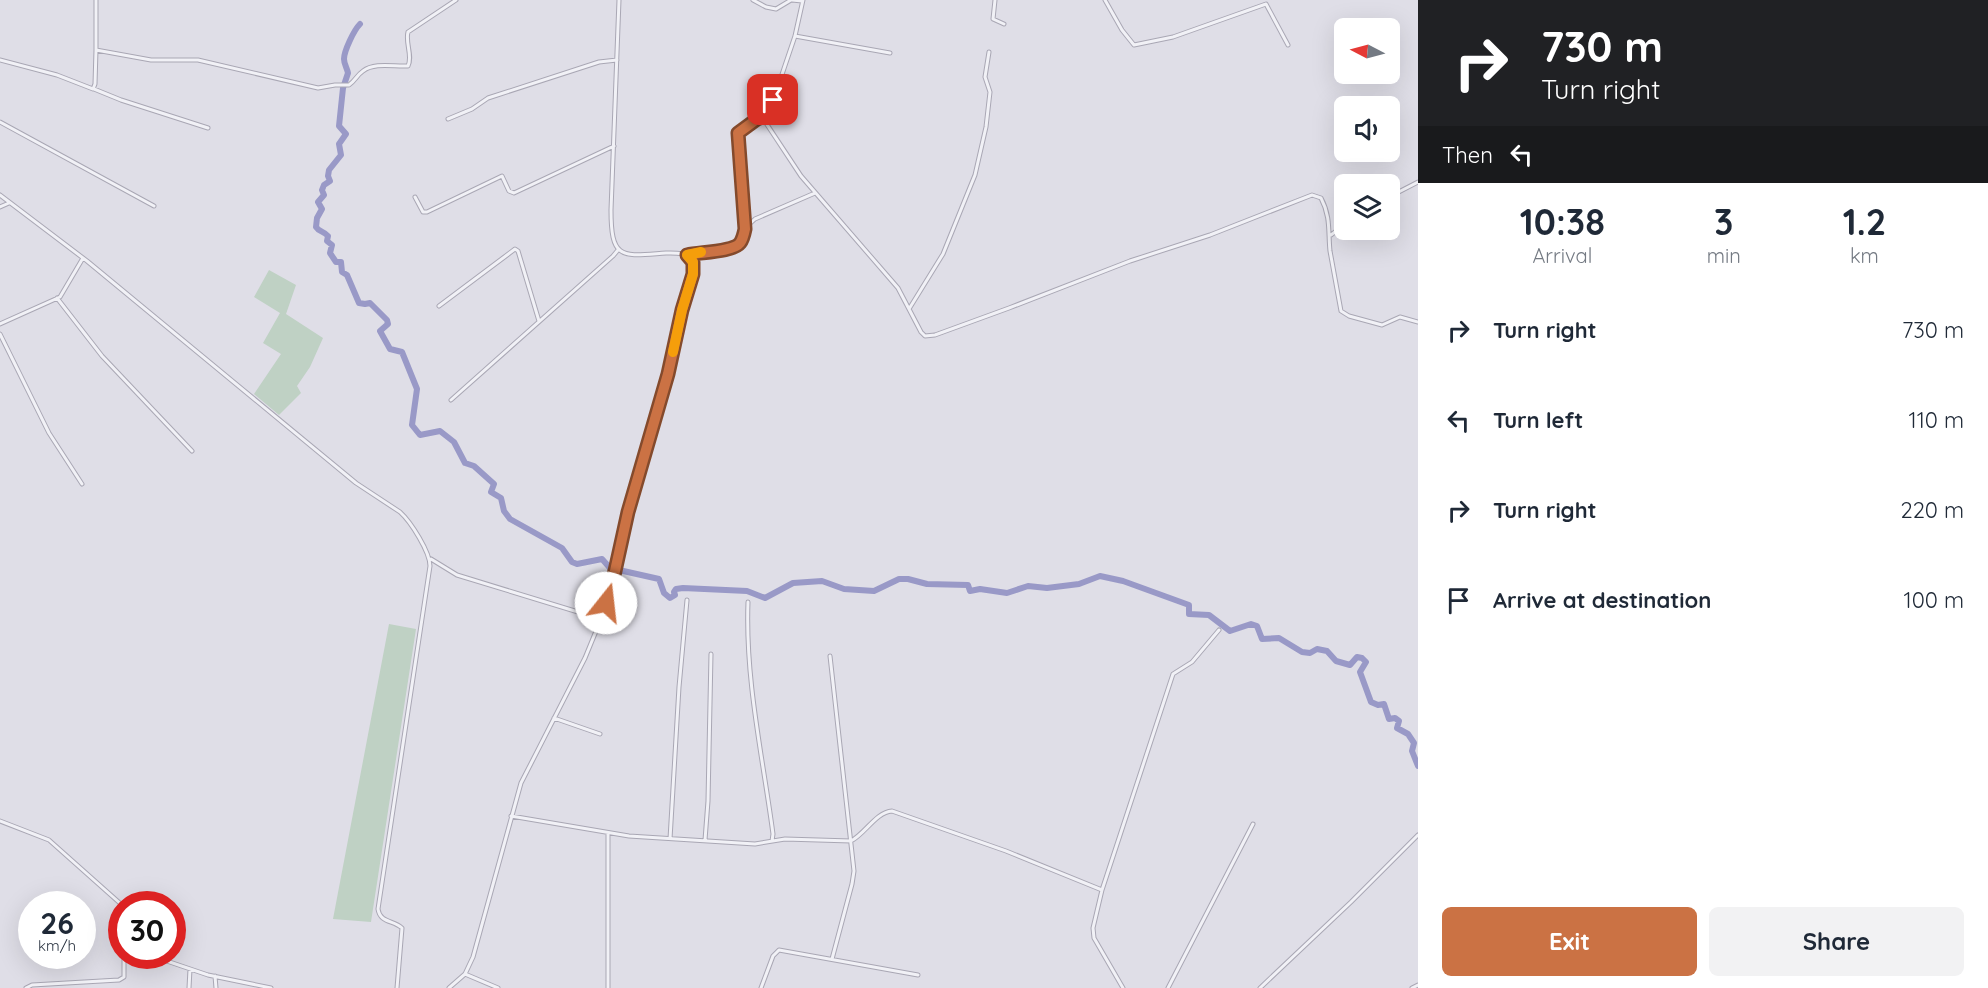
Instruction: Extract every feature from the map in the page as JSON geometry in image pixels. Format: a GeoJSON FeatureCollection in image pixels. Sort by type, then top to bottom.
{"type":"FeatureCollection","features":[{"type":"Feature","properties":{"kind":"street"},"geometry":{"type":"LineString","coordinates":[[93,89],[95,84],[96,0]]}},
{"type":"Feature","properties":{"kind":"street"},"geometry":{"type":"LineString","coordinates":[[96,50],[151,60],[198,60],[314,87],[352,84],[357,76],[368,68],[408,66],[410,61],[408,32],[456,0]]}},
{"type":"Feature","properties":{"kind":"street"},"geometry":{"type":"LineString","coordinates":[[619,0],[613,236],[618,250],[626,254],[687,255],[735,247],[741,241],[745,229],[738,133],[762,117],[774,98],[795,36],[803,1],[790,0],[776,9],[753,0]]}},
{"type":"Feature","properties":{"kind":"street"},"geometry":{"type":"LineString","coordinates":[[995,0],[993,19],[1004,24]]}},
{"type":"Feature","properties":{"kind":"street"},"geometry":{"type":"LineString","coordinates":[[1105,0],[1122,30],[1134,45],[1148,44],[1173,37],[1266,4],[1288,45]]}},
{"type":"Feature","properties":{"kind":"street"},"geometry":{"type":"LineString","coordinates":[[795,36],[890,53]]}},
{"type":"Feature","properties":{"kind":"street"},"geometry":{"type":"LineString","coordinates":[[909,309],[943,254],[975,175],[986,127],[990,92],[985,77],[989,52]]}},
{"type":"Feature","properties":{"kind":"street"},"geometry":{"type":"LineString","coordinates":[[0,60],[57,75],[121,100],[208,128]]}},
{"type":"Feature","properties":{"kind":"street"},"geometry":{"type":"LineString","coordinates":[[448,119],[472,109],[488,98],[599,62],[616,60]]}},
{"type":"Feature","properties":{"kind":"street"},"geometry":{"type":"LineString","coordinates":[[762,117],[796,170],[888,276],[902,294],[922,334],[929,337],[1010,309],[1130,261],[1210,235],[1310,196],[1318,196],[1322,200],[1331,235],[1329,242],[1341,311],[1344,314],[1382,325],[1400,317],[1418,322]]}},
{"type":"Feature","properties":{"kind":"street"},"geometry":{"type":"LineString","coordinates":[[0,122],[154,206]]}},
{"type":"Feature","properties":{"kind":"street"},"geometry":{"type":"LineString","coordinates":[[415,197],[423,212],[427,212],[502,176],[509,191],[513,193],[614,146]]}},
{"type":"Feature","properties":{"kind":"street"},"geometry":{"type":"LineString","coordinates":[[1400,191],[1418,182]]}},
{"type":"Feature","properties":{"kind":"street"},"geometry":{"type":"LineString","coordinates":[[745,229],[755,219],[815,193]]}},
{"type":"Feature","properties":{"kind":"street"},"geometry":{"type":"LineString","coordinates":[[0,195],[83,258],[356,483],[406,518],[430,559],[457,575],[601,619]]}},
{"type":"Feature","properties":{"kind":"street"},"geometry":{"type":"LineString","coordinates":[[0,207],[10,203]]}},
{"type":"Feature","properties":{"kind":"street"},"geometry":{"type":"LineString","coordinates":[[439,306],[515,249],[518,251],[539,321]]}},
{"type":"Feature","properties":{"kind":"street"},"geometry":{"type":"LineString","coordinates":[[451,400],[618,250]]}},
{"type":"Feature","properties":{"kind":"street"},"geometry":{"type":"LineString","coordinates":[[449,988],[465,974],[473,957],[521,783],[585,658],[601,619],[693,274],[693,262],[687,255]]}},
{"type":"Feature","properties":{"kind":"street"},"geometry":{"type":"LineString","coordinates":[[0,324],[60,297],[83,258]]}},
{"type":"Feature","properties":{"kind":"street"},"geometry":{"type":"LineString","coordinates":[[57,298],[102,356],[192,451]]}},
{"type":"Feature","properties":{"kind":"street"},"geometry":{"type":"LineString","coordinates":[[0,334],[49,433],[82,484]]}},
{"type":"Feature","properties":{"kind":"street"},"geometry":{"type":"LineString","coordinates":[[397,988],[402,928],[383,920],[378,914],[378,909],[430,559]]}},
{"type":"Feature","properties":{"kind":"street"},"geometry":{"type":"LineString","coordinates":[[670,839],[679,687],[687,600]]}},
{"type":"Feature","properties":{"kind":"street"},"geometry":{"type":"LineString","coordinates":[[748,602],[748,637],[753,689],[773,834],[772,841]]}},
{"type":"Feature","properties":{"kind":"street"},"geometry":{"type":"LineString","coordinates":[[1123,988],[1092,933],[1102,890],[1173,674],[1192,662],[1219,630]]}},
{"type":"Feature","properties":{"kind":"street"},"geometry":{"type":"LineString","coordinates":[[705,840],[711,654]]}},
{"type":"Feature","properties":{"kind":"street"},"geometry":{"type":"LineString","coordinates":[[830,656],[854,871],[832,959]]}},
{"type":"Feature","properties":{"kind":"street"},"geometry":{"type":"LineString","coordinates":[[554,718],[600,734]]}},
{"type":"Feature","properties":{"kind":"street"},"geometry":{"type":"LineString","coordinates":[[511,816],[608,834],[755,844],[785,839],[851,841],[882,814],[892,811],[1006,851],[1102,890]]}},
{"type":"Feature","properties":{"kind":"street"},"geometry":{"type":"LineString","coordinates":[[0,821],[49,840],[108,892]]}},
{"type":"Feature","properties":{"kind":"street"},"geometry":{"type":"LineString","coordinates":[[1168,988],[1253,824]]}},
{"type":"Feature","properties":{"kind":"street"},"geometry":{"type":"LineString","coordinates":[[608,834],[608,988]]}},
{"type":"Feature","properties":{"kind":"street"},"geometry":{"type":"LineString","coordinates":[[1260,988],[1418,835]]}},
{"type":"Feature","properties":{"kind":"street"},"geometry":{"type":"LineString","coordinates":[[761,988],[773,956],[779,950],[918,975]]}},
{"type":"Feature","properties":{"kind":"street"},"geometry":{"type":"LineString","coordinates":[[186,968],[271,988]]}},
{"type":"Feature","properties":{"kind":"street"},"geometry":{"type":"LineString","coordinates":[[27,988],[32,985],[119,980],[124,977],[125,969]]}},
{"type":"Feature","properties":{"kind":"street"},"geometry":{"type":"LineString","coordinates":[[189,988],[190,969]]}},
{"type":"Feature","properties":{"kind":"street"},"geometry":{"type":"LineString","coordinates":[[465,974],[498,988]]}},
{"type":"Feature","properties":{"kind":"street"},"geometry":{"type":"LineString","coordinates":[[215,976],[216,988]]}},
{"type":"Feature","properties":{"kind":"street"},"geometry":{"type":"LineString","coordinates":[[1412,988],[1418,985]]}},
{"type":"Feature","properties":{"kind":"green space"},"geometry":{"type":"Polygon","coordinates":[[[269,270],[296,285],[286,314],[323,338],[310,367],[297,386],[301,393],[279,415],[254,394],[281,354],[263,343],[280,313],[254,297],[269,270]]]}},
{"type":"Feature","properties":{"kind":"green space"},"geometry":{"type":"Polygon","coordinates":[[[389,624],[416,629],[371,922],[333,919],[389,624]]]}},
{"type":"Feature","properties":{"kind":"waterway"},"geometry":{"type":"LineString","coordinates":[[360,24],[344,55],[348,73],[343,88],[339,126],[346,134],[339,144],[341,155],[329,170],[330,181],[324,185],[322,190],[324,195],[318,202],[322,209],[317,218],[316,227],[328,236],[327,241],[332,245],[330,253],[336,262],[341,262],[342,272],[347,275],[359,303],[370,303],[387,320],[388,324],[380,331],[390,349],[402,352],[417,389],[412,425],[420,435],[440,431],[454,442],[465,463],[474,466],[494,484],[491,492],[501,498],[504,511],[510,519],[562,548],[572,562],[577,564],[602,559],[610,568],[659,579],[664,593],[670,598],[675,595],[676,589],[683,588],[747,591],[765,598],[793,583],[822,581],[844,589],[874,591],[899,579],[908,579],[927,584],[968,585],[970,591],[980,589],[1007,593],[1028,586],[1047,588],[1079,584],[1100,576],[1123,581],[1189,605],[1189,614],[1209,615],[1230,631],[1251,624],[1257,626],[1262,639],[1279,638],[1302,652],[1310,653],[1317,649],[1327,651],[1336,661],[1350,665],[1357,657],[1362,658],[1366,662],[1360,672],[1371,702],[1378,705],[1384,704],[1389,719],[1395,718],[1399,721],[1397,728],[1408,734],[1414,743],[1412,751],[1418,766]]}},
{"type":"Feature","properties":{"kind":"slow traffic"},"geometry":{"type":"LineString","coordinates":[[673,352],[693,274],[693,262],[687,255],[701,252]]}},
{"type":"Feature","properties":{"kind":"route"},"geometry":{"type":"LineString","coordinates":[[606,603],[628,512],[668,374],[682,310],[693,274],[693,262],[687,255],[728,249],[737,246],[741,241],[745,229],[738,132],[762,117],[773,100]]}}]}
